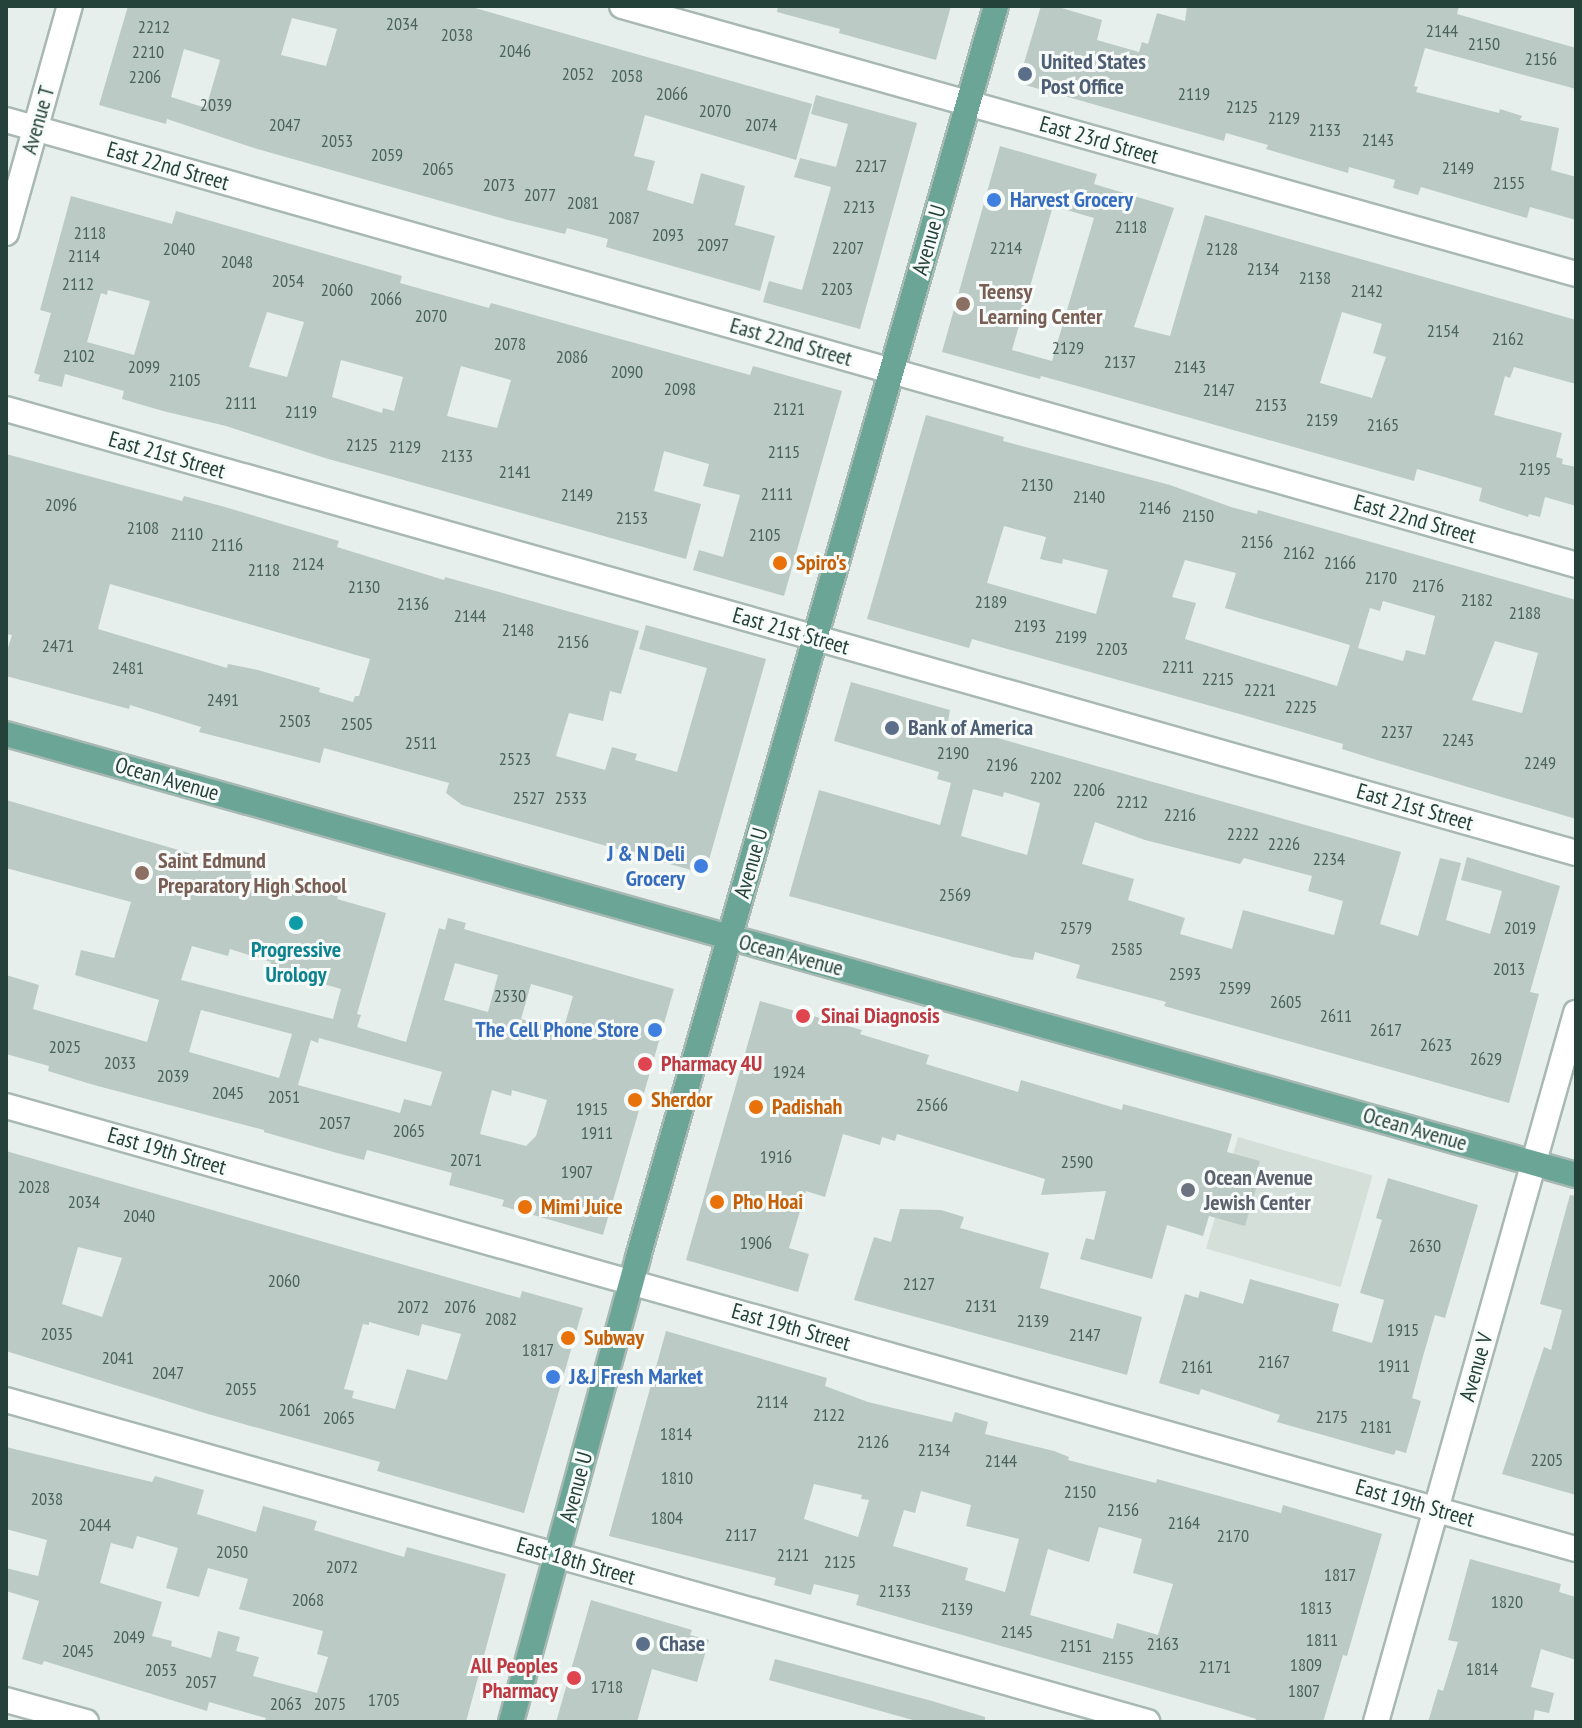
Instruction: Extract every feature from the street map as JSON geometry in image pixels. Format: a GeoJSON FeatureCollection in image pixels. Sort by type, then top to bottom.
{"type":"FeatureCollection","features":[{"type":"Feature","properties":{"kind":"main road","name":"Avenue U"},"geometry":{"type":"LineString","coordinates":[[511,1722],[631,1282],[996,6]]}},
{"type":"Feature","properties":{"kind":"main road","name":"Ocean Avenue"},"geometry":{"type":"LineString","coordinates":[[6,734],[1576,1175]]}},
{"type":"Feature","properties":{"kind":"street","name":"Avenue T"},"geometry":{"type":"LineString","coordinates":[[6,233],[70,6]]}},
{"type":"Feature","properties":{"kind":"street","name":"East 23rd Street"},"geometry":{"type":"LineString","coordinates":[[622,6],[1576,274]]}},
{"type":"Feature","properties":{"kind":"street","name":"East 22nd Street"},"geometry":{"type":"LineString","coordinates":[[6,120],[1576,565]]}},
{"type":"Feature","properties":{"kind":"street","name":"East 21st Street"},"geometry":{"type":"LineString","coordinates":[[6,409],[1576,853]]}},
{"type":"Feature","properties":{"kind":"street","name":"Avenue V"},"geometry":{"type":"LineString","coordinates":[[1376,1722],[1576,1013]]}},
{"type":"Feature","properties":{"kind":"street","name":"East 19th Street"},"geometry":{"type":"LineString","coordinates":[[6,1106],[1576,1549]]}},
{"type":"Feature","properties":{"kind":"street","name":"East 18th Street"},"geometry":{"type":"LineString","coordinates":[[6,1400],[1147,1722]]}},
{"type":"Feature","properties":{"kind":"street"},"geometry":{"type":"LineString","coordinates":[[6,1700],[86,1722]]}},
{"type":"Feature","properties":{"kind":"shaded area"},"geometry":{"type":"Polygon","coordinates":[[[1238,1137],[1373,1176],[1341,1287],[1206,1249],[1238,1137]]]}},
{"type":"Feature","properties":{"kind":"building"},"geometry":{"type":"Polygon","coordinates":[[[128,6],[468,6],[812,104],[796,160],[645,115],[634,156],[655,161],[647,190],[693,204],[701,173],[745,186],[735,225],[775,236],[760,291],[606,247],[608,239],[567,228],[565,234],[508,220],[254,148],[167,119],[166,124],[99,105],[128,6]],[[292,18],[281,55],[326,66],[337,29],[292,18]],[[184,49],[171,97],[206,108],[220,60],[184,49]]]}},
{"type":"Feature","properties":{"kind":"building"},"geometry":{"type":"Polygon","coordinates":[[[778,6],[951,6],[936,60],[777,12],[778,6]]]}},
{"type":"Feature","properties":{"kind":"building"},"geometry":{"type":"Polygon","coordinates":[[[1041,6],[1055,6],[1102,20],[1097,40],[1139,52],[1142,42],[1148,44],[1157,13],[1185,21],[1187,6],[1459,6],[1457,14],[1576,48],[1576,89],[1425,48],[1414,86],[1418,87],[1416,92],[1499,113],[1500,109],[1522,116],[1520,120],[1559,128],[1551,170],[1576,177],[1576,220],[1530,207],[1527,218],[1421,187],[1418,195],[1393,188],[1395,180],[1349,167],[1348,173],[1266,149],[1268,145],[1226,133],[1224,141],[1018,83],[1041,6]]]}},
{"type":"Feature","properties":{"kind":"building"},"geometry":{"type":"Polygon","coordinates":[[[816,95],[917,123],[860,329],[763,302],[769,281],[802,290],[831,187],[794,177],[800,158],[836,167],[848,124],[811,114],[816,95]]]}},
{"type":"Feature","properties":{"kind":"building"},"geometry":{"type":"Polygon","coordinates":[[[1000,146],[1097,174],[1094,184],[1174,208],[1134,327],[1170,336],[1205,215],[1576,320],[1576,384],[1514,367],[1510,378],[1505,376],[1494,415],[1562,433],[1556,457],[1563,459],[1562,464],[1576,467],[1576,506],[1545,497],[1540,517],[1529,514],[1528,517],[1479,501],[1482,488],[1417,469],[1414,481],[1041,376],[1040,379],[942,352],[1000,146]],[[1053,206],[1012,350],[1052,361],[1094,218],[1053,206]],[[1342,312],[1320,383],[1372,398],[1386,357],[1373,353],[1382,324],[1342,312]]]}},
{"type":"Feature","properties":{"kind":"building"},"geometry":{"type":"Polygon","coordinates":[[[71,196],[172,224],[176,211],[402,276],[400,283],[489,308],[491,303],[750,375],[753,366],[842,391],[784,596],[693,570],[699,550],[723,557],[740,495],[703,486],[709,464],[664,451],[654,491],[701,504],[686,559],[325,458],[226,426],[122,399],[124,391],[65,374],[62,387],[38,381],[40,375],[34,373],[51,313],[40,310],[71,196]],[[108,290],[107,295],[101,293],[87,342],[134,355],[150,301],[108,290]],[[267,312],[249,367],[287,377],[304,322],[267,312]],[[341,360],[332,397],[382,413],[383,408],[394,411],[403,377],[341,360]],[[461,366],[447,416],[497,428],[511,380],[461,366]]]}},
{"type":"Feature","properties":{"kind":"building"},"geometry":{"type":"Polygon","coordinates":[[[926,415],[1004,437],[1003,441],[1170,485],[1231,507],[1257,514],[1258,510],[1576,600],[1576,819],[1377,760],[1342,749],[1343,744],[1243,715],[972,639],[969,648],[867,619],[926,415]],[[1004,526],[987,583],[1096,614],[1108,570],[1063,559],[1062,564],[1040,559],[1046,537],[1004,526]],[[1185,560],[1172,597],[1196,603],[1185,639],[1337,686],[1350,645],[1225,608],[1236,573],[1185,560]],[[1383,601],[1380,611],[1370,608],[1358,648],[1403,661],[1406,650],[1425,655],[1435,616],[1383,601]],[[1495,641],[1472,700],[1522,713],[1538,653],[1495,641]]]}},
{"type":"Feature","properties":{"kind":"building"},"geometry":{"type":"Polygon","coordinates":[[[6,454],[182,501],[184,496],[225,507],[339,541],[337,547],[444,580],[445,577],[639,631],[621,694],[610,691],[603,721],[569,713],[556,756],[605,770],[612,747],[637,754],[635,760],[677,772],[707,668],[639,649],[646,625],[766,659],[705,874],[462,805],[446,793],[449,783],[324,748],[320,763],[199,732],[201,727],[130,705],[129,709],[6,676],[6,654],[12,635],[6,634],[6,454]],[[110,584],[98,629],[227,668],[228,664],[258,670],[320,688],[319,692],[353,702],[355,696],[359,696],[370,659],[110,584]]]}},
{"type":"Feature","properties":{"kind":"building"},"geometry":{"type":"Polygon","coordinates":[[[851,682],[950,710],[948,721],[969,730],[1401,852],[1380,924],[1418,936],[1440,858],[1461,863],[1446,920],[1490,934],[1502,891],[1461,880],[1467,857],[1560,886],[1530,992],[1539,994],[1509,1103],[1164,1006],[1166,1002],[1076,978],[1080,965],[1035,952],[1033,960],[1013,957],[789,896],[819,790],[940,825],[951,783],[937,779],[939,772],[834,741],[851,682]],[[973,789],[961,836],[1027,855],[1040,803],[1004,792],[1003,797],[973,789]],[[1095,822],[1082,864],[1134,879],[1128,900],[1185,918],[1180,934],[1232,949],[1243,910],[1334,935],[1343,901],[1308,891],[1312,876],[1244,858],[1240,864],[1145,840],[1095,822]]]}},
{"type":"Feature","properties":{"kind":"building"},"geometry":{"type":"Polygon","coordinates":[[[6,800],[251,871],[250,874],[338,895],[337,899],[386,913],[357,1014],[361,1015],[357,1027],[406,1042],[439,928],[445,930],[448,918],[466,923],[464,929],[674,989],[603,1235],[502,1206],[504,1200],[449,1185],[452,1173],[367,1150],[364,1160],[337,1153],[264,1130],[94,1085],[48,1071],[49,1066],[6,1054],[6,975],[39,985],[33,1009],[147,1042],[159,1000],[75,975],[81,950],[114,958],[131,902],[6,868],[6,800]],[[192,946],[181,980],[333,1019],[341,989],[269,968],[271,962],[230,949],[228,956],[192,946]],[[455,963],[444,1000],[488,1012],[498,975],[455,963]],[[531,984],[521,1019],[563,1031],[573,996],[531,984]],[[201,1010],[189,1052],[279,1078],[292,1034],[201,1010]],[[319,1038],[318,1043],[311,1040],[298,1085],[400,1113],[404,1099],[431,1106],[442,1072],[319,1038]],[[492,1090],[480,1134],[526,1146],[536,1136],[547,1100],[512,1090],[511,1096],[492,1090]]]}},
{"type":"Feature","properties":{"kind":"building"},"geometry":{"type":"Polygon","coordinates":[[[760,1001],[862,1030],[860,1034],[929,1055],[926,1064],[1018,1092],[1021,1080],[1122,1110],[1123,1104],[1232,1134],[1227,1152],[1260,1161],[1257,1170],[1261,1172],[1245,1226],[1209,1216],[1203,1236],[1167,1225],[1152,1279],[1080,1259],[1086,1238],[1094,1240],[1106,1191],[1041,1195],[1045,1179],[897,1134],[895,1141],[882,1137],[880,1145],[843,1134],[825,1197],[806,1191],[789,1248],[809,1254],[798,1292],[686,1260],[760,1001]]]}},
{"type":"Feature","properties":{"kind":"building"},"geometry":{"type":"Polygon","coordinates":[[[6,1151],[520,1298],[522,1291],[583,1308],[524,1513],[377,1471],[380,1462],[208,1414],[6,1351],[6,1151]],[[78,1247],[62,1304],[102,1317],[122,1258],[78,1247]],[[369,1322],[369,1325],[363,1324],[344,1389],[354,1391],[352,1398],[395,1409],[407,1369],[447,1380],[461,1334],[422,1324],[419,1336],[369,1322]]]}},
{"type":"Feature","properties":{"kind":"building"},"geometry":{"type":"Polygon","coordinates":[[[1388,1178],[1478,1205],[1445,1318],[1435,1315],[1412,1398],[1421,1401],[1406,1453],[1396,1450],[1394,1455],[1277,1422],[1280,1415],[1201,1389],[1199,1395],[1159,1383],[1185,1294],[1198,1298],[1200,1291],[1243,1304],[1250,1279],[1339,1304],[1332,1331],[1372,1343],[1384,1300],[1360,1293],[1382,1220],[1376,1218],[1388,1178]]]}},
{"type":"Feature","properties":{"kind":"building"},"geometry":{"type":"Polygon","coordinates":[[[1570,1195],[1576,1196],[1576,1495],[1502,1474],[1544,1347],[1551,1350],[1562,1310],[1540,1304],[1570,1195]]]}},
{"type":"Feature","properties":{"kind":"building"},"geometry":{"type":"Polygon","coordinates":[[[900,1209],[941,1210],[964,1217],[960,1228],[1049,1253],[1040,1288],[1142,1317],[1127,1375],[854,1300],[874,1237],[891,1242],[900,1209]]]}},
{"type":"Feature","properties":{"kind":"building"},"geometry":{"type":"Polygon","coordinates":[[[666,1331],[827,1378],[825,1386],[868,1402],[952,1422],[955,1412],[988,1422],[985,1434],[1054,1451],[1069,1457],[1068,1460],[1156,1483],[1157,1479],[1281,1513],[1283,1505],[1382,1534],[1347,1656],[1343,1655],[1323,1722],[1255,1722],[1256,1719],[1227,1710],[856,1605],[859,1595],[814,1584],[811,1595],[774,1585],[776,1578],[609,1536],[666,1331]],[[814,1484],[804,1519],[858,1537],[869,1500],[861,1499],[862,1495],[814,1484]],[[921,1491],[915,1513],[904,1510],[893,1546],[968,1568],[965,1580],[1005,1592],[1019,1539],[966,1526],[971,1505],[921,1491]],[[1099,1527],[1089,1562],[1048,1549],[1030,1615],[1113,1639],[1117,1623],[1158,1635],[1173,1584],[1133,1573],[1142,1539],[1099,1527]]]}},
{"type":"Feature","properties":{"kind":"building"},"geometry":{"type":"Polygon","coordinates":[[[6,1447],[152,1482],[155,1476],[204,1490],[197,1514],[256,1532],[263,1506],[317,1521],[314,1530],[404,1557],[407,1547],[506,1574],[466,1722],[264,1722],[266,1718],[209,1702],[207,1711],[44,1661],[42,1665],[22,1659],[39,1601],[6,1591],[6,1568],[38,1576],[47,1540],[6,1529],[6,1447]],[[137,1536],[133,1549],[111,1543],[100,1583],[162,1602],[152,1636],[172,1641],[171,1646],[211,1658],[218,1631],[240,1637],[236,1651],[259,1657],[253,1676],[317,1693],[328,1657],[317,1654],[323,1631],[239,1609],[248,1579],[208,1568],[199,1597],[166,1588],[178,1548],[137,1536]]]}},
{"type":"Feature","properties":{"kind":"building"},"geometry":{"type":"Polygon","coordinates":[[[1470,1559],[1561,1584],[1559,1592],[1576,1597],[1576,1660],[1541,1649],[1531,1687],[1554,1693],[1549,1713],[1535,1710],[1533,1722],[1428,1722],[1438,1689],[1443,1691],[1458,1642],[1448,1640],[1470,1559]]]}},
{"type":"Feature","properties":{"kind":"building"},"geometry":{"type":"Polygon","coordinates":[[[591,1600],[692,1630],[690,1635],[709,1640],[697,1682],[652,1669],[637,1722],[556,1722],[591,1600]]]}},
{"type":"Feature","properties":{"kind":"building"},"geometry":{"type":"Polygon","coordinates":[[[775,1659],[932,1701],[985,1717],[985,1722],[920,1722],[769,1680],[775,1659]]]}},
{"type":"Feature","properties":{"kind":"place","name":"United States Post Office"},"geometry":{"type":"Point","coordinates":[1025,74]}},
{"type":"Feature","properties":{"kind":"place","name":"Harvest Grocery"},"geometry":{"type":"Point","coordinates":[994,200]}},
{"type":"Feature","properties":{"kind":"place","name":"Teensy Learning Center"},"geometry":{"type":"Point","coordinates":[963,304]}},
{"type":"Feature","properties":{"kind":"place","name":"Spiro's"},"geometry":{"type":"Point","coordinates":[780,563]}},
{"type":"Feature","properties":{"kind":"place","name":"Bank of America"},"geometry":{"type":"Point","coordinates":[892,728]}},
{"type":"Feature","properties":{"kind":"place","name":"J & N Deli Grocery"},"geometry":{"type":"Point","coordinates":[701,866]}},
{"type":"Feature","properties":{"kind":"place","name":"Saint Edmund Preparatory High School"},"geometry":{"type":"Point","coordinates":[142,873]}},
{"type":"Feature","properties":{"kind":"place","name":"Progressive Urology"},"geometry":{"type":"Point","coordinates":[296,923]}},
{"type":"Feature","properties":{"kind":"place","name":"Sinai Diagnosis"},"geometry":{"type":"Point","coordinates":[803,1016]}},
{"type":"Feature","properties":{"kind":"place","name":"The Cell Phone Store"},"geometry":{"type":"Point","coordinates":[655,1030]}},
{"type":"Feature","properties":{"kind":"place","name":"Pharmacy 4U"},"geometry":{"type":"Point","coordinates":[645,1064]}},
{"type":"Feature","properties":{"kind":"place","name":"Sherdor"},"geometry":{"type":"Point","coordinates":[635,1100]}},
{"type":"Feature","properties":{"kind":"place","name":"Padishah"},"geometry":{"type":"Point","coordinates":[756,1107]}},
{"type":"Feature","properties":{"kind":"place","name":"Ocean Avenue Jewish Center"},"geometry":{"type":"Point","coordinates":[1188,1190]}},
{"type":"Feature","properties":{"kind":"place","name":"Pho Hoai"},"geometry":{"type":"Point","coordinates":[717,1202]}},
{"type":"Feature","properties":{"kind":"place","name":"Mimi Juice"},"geometry":{"type":"Point","coordinates":[525,1207]}},
{"type":"Feature","properties":{"kind":"place","name":"Subway"},"geometry":{"type":"Point","coordinates":[568,1338]}},
{"type":"Feature","properties":{"kind":"place","name":"J&J Fresh Market"},"geometry":{"type":"Point","coordinates":[553,1377]}},
{"type":"Feature","properties":{"kind":"place","name":"Chase"},"geometry":{"type":"Point","coordinates":[643,1644]}},
{"type":"Feature","properties":{"kind":"place","name":"All Peoples Pharmacy"},"geometry":{"type":"Point","coordinates":[574,1678]}}]}
